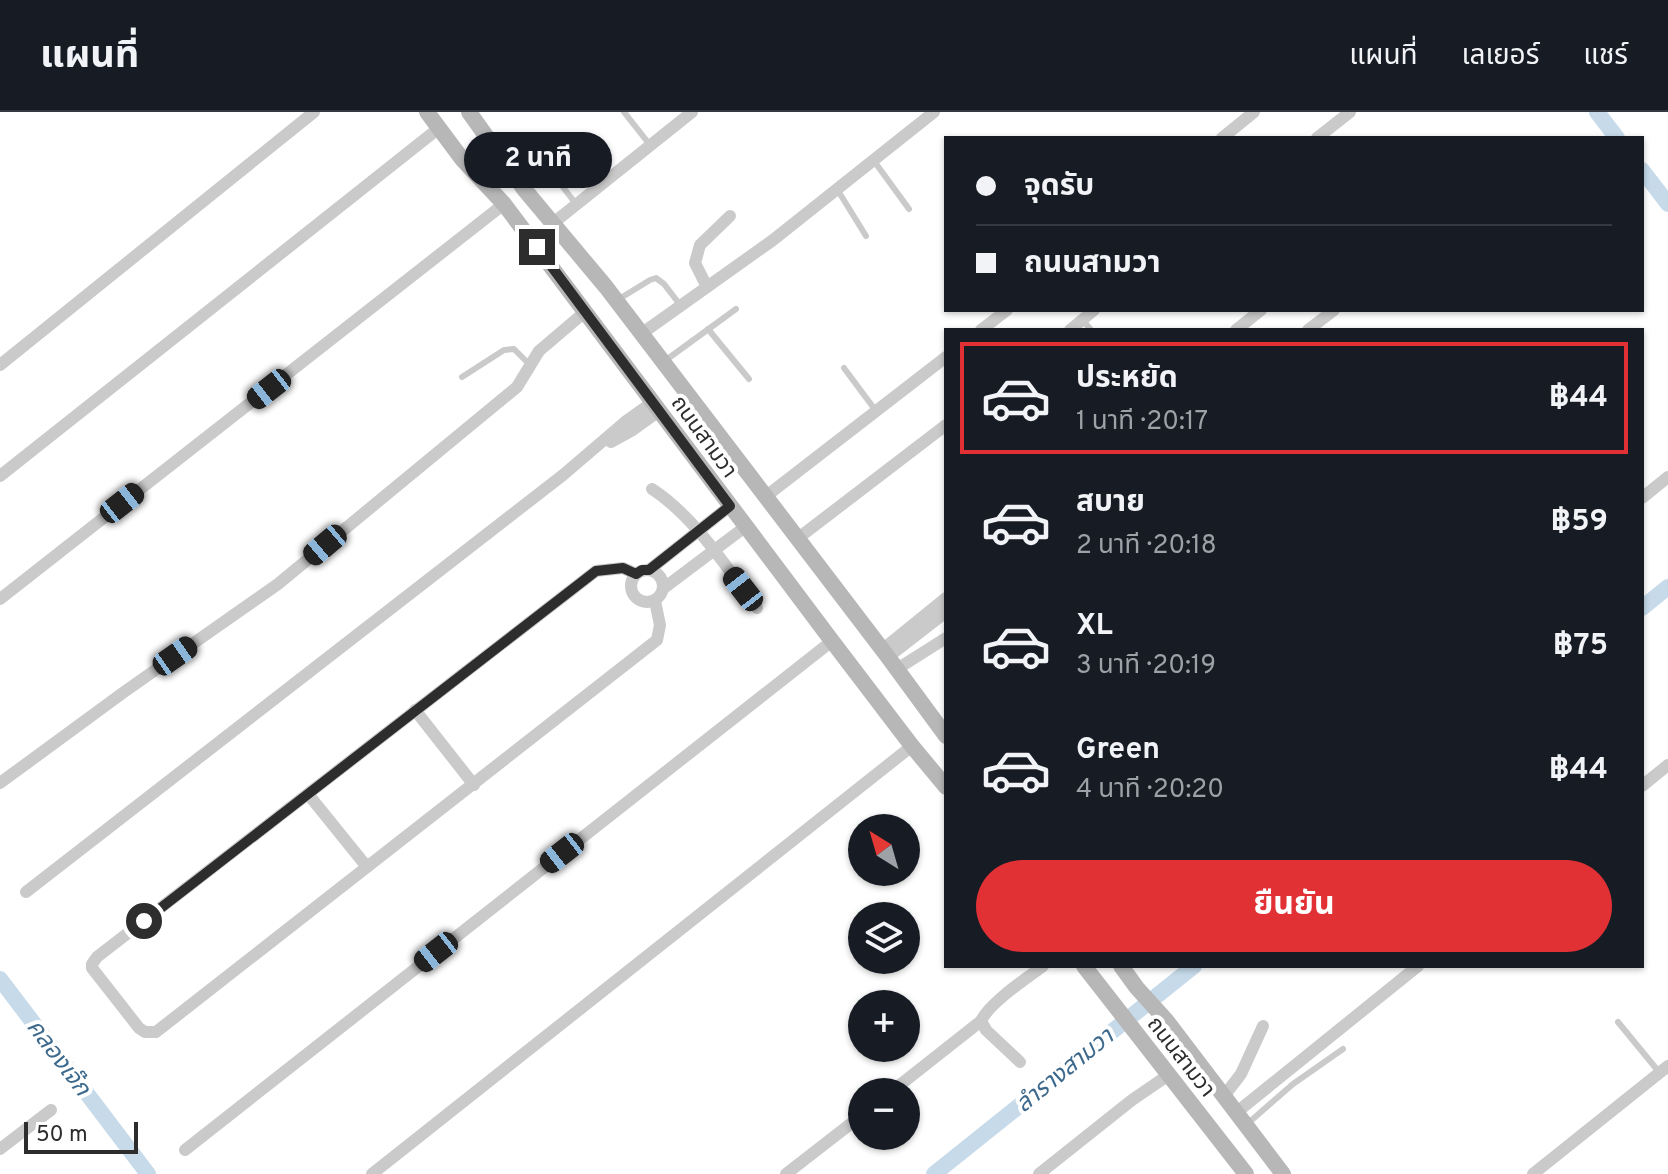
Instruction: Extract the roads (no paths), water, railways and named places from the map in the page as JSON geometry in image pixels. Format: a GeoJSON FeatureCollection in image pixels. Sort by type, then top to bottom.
{"type":"FeatureCollection","features":[{"type":"Feature","properties":{"kind":"street"},"geometry":{"type":"LineString","coordinates":[[0,365],[314,112]]}},
{"type":"Feature","properties":{"kind":"street","name":"ถนนสามวา"},"geometry":{"type":"LineString","coordinates":[[427,112],[462,159],[504,204],[745,527],[944,785]]}},
{"type":"Feature","properties":{"kind":"street","name":"ถนนสามวา"},"geometry":{"type":"LineString","coordinates":[[469,112],[524,189],[616,300],[944,733]]}},
{"type":"Feature","properties":{"kind":"street"},"geometry":{"type":"LineString","coordinates":[[552,224],[692,112]]}},
{"type":"Feature","properties":{"kind":"street"},"geometry":{"type":"LineString","coordinates":[[641,334],[773,240],[934,112]]}},
{"type":"Feature","properties":{"kind":"street"},"geometry":{"type":"LineString","coordinates":[[1224,136],[1254,112]]}},
{"type":"Feature","properties":{"kind":"street"},"geometry":{"type":"LineString","coordinates":[[1320,136],[1350,112]]}},
{"type":"Feature","properties":{"kind":"street"},"geometry":{"type":"LineString","coordinates":[[0,476],[439,128]]}},
{"type":"Feature","properties":{"kind":"street"},"geometry":{"type":"LineString","coordinates":[[0,599],[504,204]]}},
{"type":"Feature","properties":{"kind":"street"},"geometry":{"type":"LineString","coordinates":[[707,287],[695,263],[700,245],[730,216]]}},
{"type":"Feature","properties":{"kind":"street"},"geometry":{"type":"LineString","coordinates":[[0,783],[278,584],[517,387],[539,351],[586,311]]}},
{"type":"Feature","properties":{"kind":"street"},"geometry":{"type":"LineString","coordinates":[[984,328],[1004,312]]}},
{"type":"Feature","properties":{"kind":"street"},"geometry":{"type":"LineString","coordinates":[[1072,328],[1091,312]]}},
{"type":"Feature","properties":{"kind":"street"},"geometry":{"type":"LineString","coordinates":[[1238,328],[1258,312]]}},
{"type":"Feature","properties":{"kind":"street"},"geometry":{"type":"LineString","coordinates":[[1311,328],[1331,312]]}},
{"type":"Feature","properties":{"kind":"street"},"geometry":{"type":"LineString","coordinates":[[765,497],[944,359]]}},
{"type":"Feature","properties":{"kind":"street"},"geometry":{"type":"LineString","coordinates":[[26,892],[590,453],[631,431],[656,407]]}},
{"type":"Feature","properties":{"kind":"street"},"geometry":{"type":"LineString","coordinates":[[797,539],[944,427]]}},
{"type":"Feature","properties":{"kind":"street"},"geometry":{"type":"LineString","coordinates":[[1644,496],[1668,477]]}},
{"type":"Feature","properties":{"kind":"street"},"geometry":{"type":"LineString","coordinates":[[652,489],[670,500],[698,531],[757,608]]}},
{"type":"Feature","properties":{"kind":"street"},"geometry":{"type":"LineString","coordinates":[[655,601],[660,625],[657,640],[156,1032],[139,1028],[92,968],[94,960],[596,571],[623,568],[643,572],[657,573],[663,579],[664,588],[655,601],[647,603],[634,596],[632,580],[643,572],[698,531],[730,506]]}},
{"type":"Feature","properties":{"kind":"street"},"geometry":{"type":"LineString","coordinates":[[664,588],[745,527]]}},
{"type":"Feature","properties":{"kind":"street"},"geometry":{"type":"LineString","coordinates":[[889,659],[944,600]]}},
{"type":"Feature","properties":{"kind":"street"},"geometry":{"type":"LineString","coordinates":[[889,659],[944,614]]}},
{"type":"Feature","properties":{"kind":"street"},"geometry":{"type":"LineString","coordinates":[[889,659],[944,639]]}},
{"type":"Feature","properties":{"kind":"street"},"geometry":{"type":"LineString","coordinates":[[185,1150],[832,641]]}},
{"type":"Feature","properties":{"kind":"street"},"geometry":{"type":"LineString","coordinates":[[415,710],[474,785]]}},
{"type":"Feature","properties":{"kind":"street"},"geometry":{"type":"LineString","coordinates":[[372,1174],[912,746]]}},
{"type":"Feature","properties":{"kind":"street"},"geometry":{"type":"LineString","coordinates":[[1647,782],[1668,765]]}},
{"type":"Feature","properties":{"kind":"street"},"geometry":{"type":"LineString","coordinates":[[308,794],[367,867]]}},
{"type":"Feature","properties":{"kind":"street"},"geometry":{"type":"LineString","coordinates":[[909,1078],[981,1021],[984,1014],[1041,968]]}},
{"type":"Feature","properties":{"kind":"street","name":"ถนนสามวา"},"geometry":{"type":"LineString","coordinates":[[1086,968],[1170,1074],[1243,1173]]}},
{"type":"Feature","properties":{"kind":"street","name":"ถนนสามวา"},"geometry":{"type":"LineString","coordinates":[[1122,968],[1283,1174]]}},
{"type":"Feature","properties":{"kind":"street"},"geometry":{"type":"LineString","coordinates":[[1241,1119],[1416,968]]}},
{"type":"Feature","properties":{"kind":"street"},"geometry":{"type":"LineString","coordinates":[[981,1021],[986,1030],[1020,1062]]}},
{"type":"Feature","properties":{"kind":"street"},"geometry":{"type":"LineString","coordinates":[[1224,1096],[1241,1074],[1263,1026]]}},
{"type":"Feature","properties":{"kind":"street"},"geometry":{"type":"LineString","coordinates":[[1533,1174],[1664,1069]]}},
{"type":"Feature","properties":{"kind":"street"},"geometry":{"type":"LineString","coordinates":[[1039,1174],[1170,1074]]}},
{"type":"Feature","properties":{"kind":"street"},"geometry":{"type":"LineString","coordinates":[[0,1149],[51,1110]]}},
{"type":"Feature","properties":{"kind":"street"},"geometry":{"type":"LineString","coordinates":[[786,1174],[848,1126]]}},
{"type":"Feature","properties":{"kind":"lane"},"geometry":{"type":"LineString","coordinates":[[624,112],[650,145]]}},
{"type":"Feature","properties":{"kind":"lane"},"geometry":{"type":"LineString","coordinates":[[874,161],[909,209]]}},
{"type":"Feature","properties":{"kind":"lane"},"geometry":{"type":"LineString","coordinates":[[549,169],[576,204]]}},
{"type":"Feature","properties":{"kind":"lane"},"geometry":{"type":"LineString","coordinates":[[837,189],[866,236]]}},
{"type":"Feature","properties":{"kind":"lane"},"geometry":{"type":"LineString","coordinates":[[616,300],[656,278],[681,306]]}},
{"type":"Feature","properties":{"kind":"lane"},"geometry":{"type":"LineString","coordinates":[[663,362],[736,309]]}},
{"type":"Feature","properties":{"kind":"lane"},"geometry":{"type":"LineString","coordinates":[[1082,319],[1089,328]]}},
{"type":"Feature","properties":{"kind":"lane"},"geometry":{"type":"LineString","coordinates":[[708,329],[749,379]]}},
{"type":"Feature","properties":{"kind":"lane"},"geometry":{"type":"LineString","coordinates":[[462,377],[504,350],[514,349],[531,366]]}},
{"type":"Feature","properties":{"kind":"lane"},"geometry":{"type":"LineString","coordinates":[[844,368],[876,411]]}},
{"type":"Feature","properties":{"kind":"lane"},"geometry":{"type":"LineString","coordinates":[[1618,1022],[1664,1069]]}},
{"type":"Feature","properties":{"kind":"lane"},"geometry":{"type":"LineString","coordinates":[[1241,1119],[1343,1049]]}},
{"type":"Feature","properties":{"kind":"waterway"},"geometry":{"type":"LineString","coordinates":[[1597,112],[1615,136]]}},
{"type":"Feature","properties":{"kind":"waterway"},"geometry":{"type":"LineString","coordinates":[[1644,173],[1668,204]]}},
{"type":"Feature","properties":{"kind":"waterway","name":"ลำรางสามวา"},"geometry":{"type":"LineString","coordinates":[[1644,606],[1668,587]]}},
{"type":"Feature","properties":{"kind":"waterway","name":"ลำรางสามวา"},"geometry":{"type":"LineString","coordinates":[[934,1174],[1192,968]]}},
{"type":"Feature","properties":{"kind":"waterway","name":"คลองเจ๊ก"},"geometry":{"type":"LineString","coordinates":[[0,979],[148,1174]]}}]}
